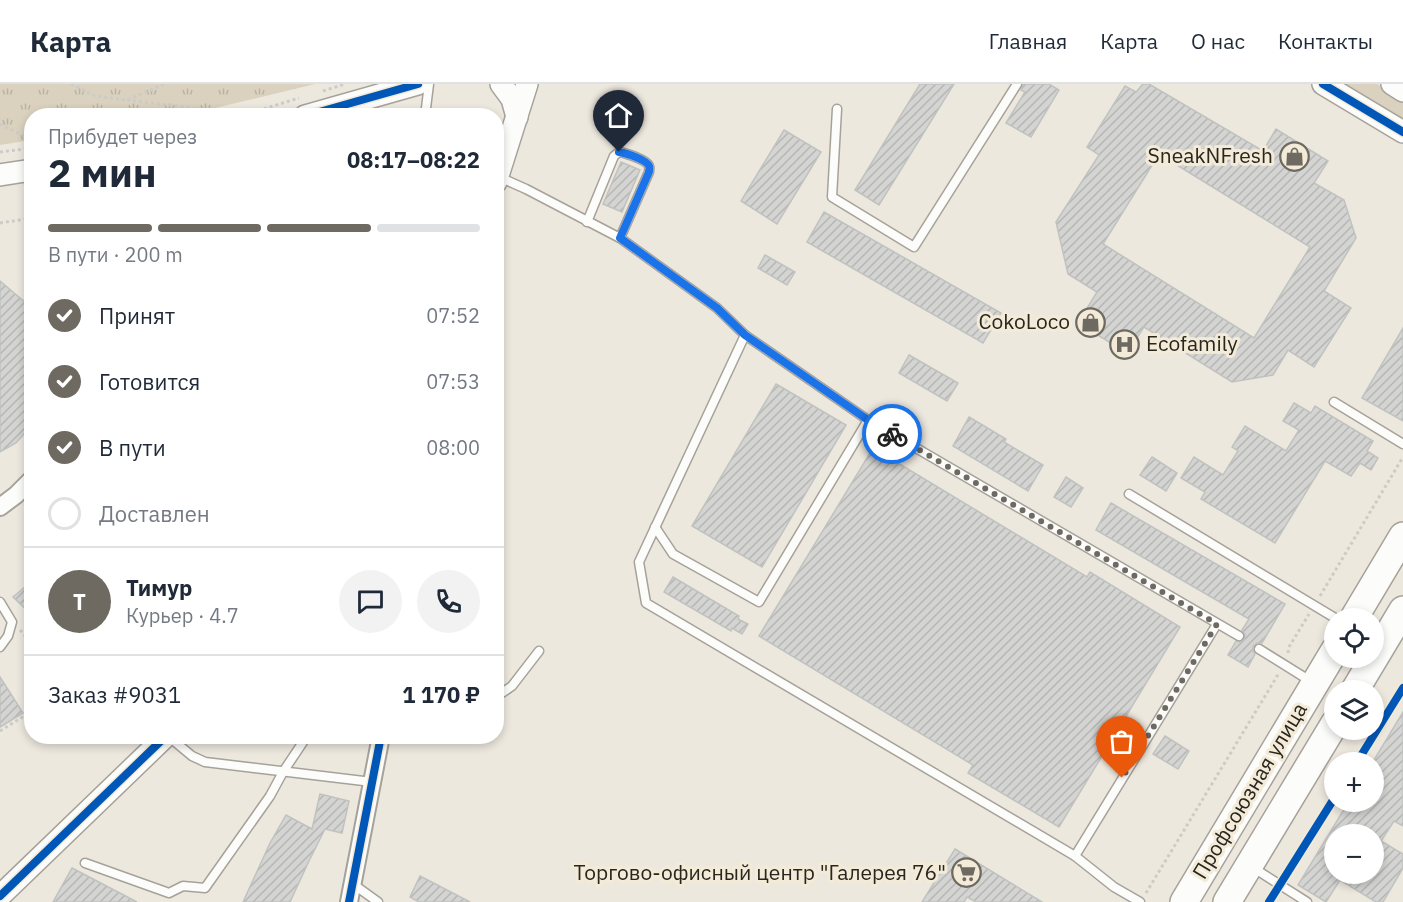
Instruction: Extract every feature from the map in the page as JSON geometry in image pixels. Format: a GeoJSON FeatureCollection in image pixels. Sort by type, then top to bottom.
{"type":"FeatureCollection","features":[{"type":"Feature","properties":{"kind":"main road"},"geometry":{"type":"LineString","coordinates":[[1360,608],[1403,536]]}},
{"type":"Feature","properties":{"kind":"main road"},"geometry":{"type":"LineString","coordinates":[[1361,680],[1403,610]]}},
{"type":"Feature","properties":{"kind":"main road","name":"Профсоюзная улица"},"geometry":{"type":"LineString","coordinates":[[1184,902],[1324,668]]}},
{"type":"Feature","properties":{"kind":"main road","name":"Профсоюзная улица"},"geometry":{"type":"LineString","coordinates":[[1227,902],[1325,740]]}},
{"type":"Feature","properties":{"kind":"street"},"geometry":{"type":"LineString","coordinates":[[349,108],[418,84]]}},
{"type":"Feature","properties":{"kind":"street"},"geometry":{"type":"LineString","coordinates":[[501,84],[512,99],[517,117]]}},
{"type":"Feature","properties":{"kind":"street"},"geometry":{"type":"LineString","coordinates":[[504,158],[527,84]]}},
{"type":"Feature","properties":{"kind":"street"},"geometry":{"type":"LineString","coordinates":[[1323,84],[1403,132]]}},
{"type":"Feature","properties":{"kind":"street"},"geometry":{"type":"LineString","coordinates":[[1392,84],[1403,91]]}},
{"type":"Feature","properties":{"kind":"street"},"geometry":{"type":"LineString","coordinates":[[0,175],[24,171]]}},
{"type":"Feature","properties":{"kind":"street"},"geometry":{"type":"LineString","coordinates":[[0,507],[24,486]]}},
{"type":"Feature","properties":{"kind":"street"},"geometry":{"type":"LineString","coordinates":[[0,896],[159,744]]}},
{"type":"Feature","properties":{"kind":"street"},"geometry":{"type":"LineString","coordinates":[[349,902],[379,744]]}},
{"type":"Feature","properties":{"kind":"lane"},"geometry":{"type":"LineString","coordinates":[[426,108],[429,84]]}},
{"type":"Feature","properties":{"kind":"lane"},"geometry":{"type":"LineString","coordinates":[[837,109],[832,197],[914,247],[1017,84]]}},
{"type":"Feature","properties":{"kind":"lane"},"geometry":{"type":"LineString","coordinates":[[587,222],[614,156],[619,152],[626,153],[647,163],[649,172],[620,238]]}},
{"type":"Feature","properties":{"kind":"lane"},"geometry":{"type":"LineString","coordinates":[[504,182],[526,189],[620,238],[717,308],[745,335],[868,420],[1239,636]]}},
{"type":"Feature","properties":{"kind":"lane"},"geometry":{"type":"LineString","coordinates":[[745,335],[639,562],[646,603],[1075,856],[1114,887],[1140,902]]}},
{"type":"Feature","properties":{"kind":"lane"},"geometry":{"type":"LineString","coordinates":[[1334,402],[1402,442]]}},
{"type":"Feature","properties":{"kind":"lane"},"geometry":{"type":"LineString","coordinates":[[655,527],[673,554],[759,602],[868,420]]}},
{"type":"Feature","properties":{"kind":"lane"},"geometry":{"type":"LineString","coordinates":[[1129,494],[1324,612]]}},
{"type":"Feature","properties":{"kind":"lane"},"geometry":{"type":"LineString","coordinates":[[0,602],[12,622],[8,636],[0,646]]}},
{"type":"Feature","properties":{"kind":"lane"},"geometry":{"type":"LineString","coordinates":[[1075,856],[1217,624]]}},
{"type":"Feature","properties":{"kind":"lane"},"geometry":{"type":"LineString","coordinates":[[1259,649],[1315,684]]}},
{"type":"Feature","properties":{"kind":"lane"},"geometry":{"type":"LineString","coordinates":[[504,692],[512,686],[538,651]]}},
{"type":"Feature","properties":{"kind":"lane"},"geometry":{"type":"LineString","coordinates":[[177,744],[192,756],[205,762],[372,782]]}},
{"type":"Feature","properties":{"kind":"lane"},"geometry":{"type":"LineString","coordinates":[[85,862],[169,893],[183,886],[205,888],[270,796],[302,744]]}},
{"type":"Feature","properties":{"kind":"lane"},"geometry":{"type":"LineString","coordinates":[[1249,866],[1307,902]]}},
{"type":"Feature","properties":{"kind":"lane"},"geometry":{"type":"LineString","coordinates":[[353,885],[378,902]]}},
{"type":"Feature","properties":{"kind":"path"},"geometry":{"type":"LineString","coordinates":[[71,84],[95,96],[192,108]]}},
{"type":"Feature","properties":{"kind":"path"},"geometry":{"type":"LineString","coordinates":[[127,100],[165,84]]}},
{"type":"Feature","properties":{"kind":"path"},"geometry":{"type":"LineString","coordinates":[[314,93],[345,84]]}},
{"type":"Feature","properties":{"kind":"path"},"geometry":{"type":"LineString","coordinates":[[0,124],[24,136]]}},
{"type":"Feature","properties":{"kind":"path"},"geometry":{"type":"LineString","coordinates":[[0,152],[24,149]]}},
{"type":"Feature","properties":{"kind":"path"},"geometry":{"type":"LineString","coordinates":[[0,223],[24,219]]}},
{"type":"Feature","properties":{"kind":"path"},"geometry":{"type":"LineString","coordinates":[[1140,902],[1284,664],[1289,647],[1403,457]]}},
{"type":"Feature","properties":{"kind":"path"},"geometry":{"type":"LineString","coordinates":[[1363,752],[1403,688]]}},
{"type":"Feature","properties":{"kind":"path"},"geometry":{"type":"LineString","coordinates":[[0,731],[24,716]]}},
{"type":"Feature","properties":{"kind":"path"},"geometry":{"type":"LineString","coordinates":[[1269,902],[1325,812]]}},
{"type":"Feature","properties":{"kind":"green space"},"geometry":{"type":"Polygon","coordinates":[[[0,84],[315,84],[215,108],[24,108],[24,141],[0,145],[0,84]]]}},
{"type":"Feature","properties":{"kind":"green space"},"geometry":{"type":"Polygon","coordinates":[[[1341,84],[1377,84],[1403,99],[1403,121],[1341,84]]]}},
{"type":"Feature","properties":{"kind":"building"},"geometry":{"type":"Polygon","coordinates":[[[920,84],[954,84],[879,205],[855,190],[920,84]]]}},
{"type":"Feature","properties":{"kind":"building"},"geometry":{"type":"Polygon","coordinates":[[[1023,84],[1049,84],[1059,90],[1031,137],[1006,123],[1025,92],[1021,90],[1023,84]]]}},
{"type":"Feature","properties":{"kind":"building"},"geometry":{"type":"Polygon","coordinates":[[[1143,84],[1149,84],[1263,151],[1276,129],[1328,161],[1314,183],[1344,200],[1356,238],[1324,291],[1351,308],[1314,367],[1288,350],[1273,375],[1232,382],[1144,327],[1127,353],[1078,323],[1097,292],[1068,274],[1056,222],[1099,155],[1087,147],[1125,86],[1136,92],[1143,84]],[[1159,154],[1103,244],[1254,338],[1310,247],[1159,154]]]}},
{"type":"Feature","properties":{"kind":"building"},"geometry":{"type":"Polygon","coordinates":[[[784,130],[821,152],[777,224],[741,201],[784,130]]]}},
{"type":"Feature","properties":{"kind":"building"},"geometry":{"type":"Polygon","coordinates":[[[621,162],[640,170],[622,212],[603,204],[621,162]]]}},
{"type":"Feature","properties":{"kind":"building"},"geometry":{"type":"Polygon","coordinates":[[[824,212],[1001,313],[983,343],[807,242],[824,212]]]}},
{"type":"Feature","properties":{"kind":"building"},"geometry":{"type":"Polygon","coordinates":[[[765,255],[795,272],[787,285],[758,268],[765,255]]]}},
{"type":"Feature","properties":{"kind":"building"},"geometry":{"type":"Polygon","coordinates":[[[0,281],[24,301],[24,434],[16,443],[0,452],[0,281]]]}},
{"type":"Feature","properties":{"kind":"building"},"geometry":{"type":"Polygon","coordinates":[[[1403,328],[1403,421],[1362,398],[1403,328]]]}},
{"type":"Feature","properties":{"kind":"building"},"geometry":{"type":"Polygon","coordinates":[[[909,355],[958,383],[947,401],[899,373],[909,355]]]}},
{"type":"Feature","properties":{"kind":"building"},"geometry":{"type":"Polygon","coordinates":[[[776,384],[846,425],[762,567],[692,526],[776,384]]]}},
{"type":"Feature","properties":{"kind":"building"},"geometry":{"type":"Polygon","coordinates":[[[1294,403],[1311,413],[1315,406],[1373,441],[1367,451],[1378,458],[1371,470],[1360,463],[1351,476],[1325,461],[1275,543],[1201,499],[1205,492],[1181,478],[1194,457],[1223,475],[1238,451],[1232,447],[1245,426],[1286,451],[1299,430],[1283,421],[1294,403]]]}},
{"type":"Feature","properties":{"kind":"building"},"geometry":{"type":"Polygon","coordinates":[[[969,417],[1006,439],[1004,442],[1043,465],[1028,491],[953,446],[969,417]]]}},
{"type":"Feature","properties":{"kind":"building"},"geometry":{"type":"Polygon","coordinates":[[[873,448],[1087,577],[1090,572],[1180,627],[1059,827],[968,773],[973,765],[759,636],[873,448]]]}},
{"type":"Feature","properties":{"kind":"building"},"geometry":{"type":"Polygon","coordinates":[[[1152,457],[1177,473],[1166,491],[1140,475],[1152,457]]]}},
{"type":"Feature","properties":{"kind":"building"},"geometry":{"type":"Polygon","coordinates":[[[1066,477],[1083,488],[1071,507],[1054,497],[1066,477]]]}},
{"type":"Feature","properties":{"kind":"building"},"geometry":{"type":"Polygon","coordinates":[[[1111,503],[1285,604],[1262,643],[1253,646],[1255,654],[1248,667],[1228,655],[1236,641],[1244,640],[1245,635],[1242,630],[1249,619],[1096,530],[1111,503]]]}},
{"type":"Feature","properties":{"kind":"building"},"geometry":{"type":"Polygon","coordinates":[[[673,577],[739,616],[738,619],[748,624],[742,634],[732,628],[731,631],[664,592],[673,577]]]}},
{"type":"Feature","properties":{"kind":"building"},"geometry":{"type":"Polygon","coordinates":[[[24,588],[24,607],[13,597],[24,588]]]}},
{"type":"Feature","properties":{"kind":"building"},"geometry":{"type":"Polygon","coordinates":[[[0,677],[23,713],[0,727],[0,677]]]}},
{"type":"Feature","properties":{"kind":"building"},"geometry":{"type":"Polygon","coordinates":[[[1403,712],[1403,826],[1394,821],[1384,836],[1384,824],[1335,824],[1342,812],[1384,812],[1384,752],[1379,752],[1403,712]]]}},
{"type":"Feature","properties":{"kind":"building"},"geometry":{"type":"Polygon","coordinates":[[[1165,736],[1189,751],[1178,769],[1153,754],[1165,736]]]}},
{"type":"Feature","properties":{"kind":"building"},"geometry":{"type":"Polygon","coordinates":[[[320,794],[349,801],[342,833],[325,829],[290,902],[243,902],[270,843],[286,815],[312,829],[320,794]]]}},
{"type":"Feature","properties":{"kind":"building"},"geometry":{"type":"Polygon","coordinates":[[[1324,842],[1324,884],[1337,884],[1326,902],[1298,885],[1324,842]]]}},
{"type":"Feature","properties":{"kind":"building"},"geometry":{"type":"Polygon","coordinates":[[[1384,843],[1403,854],[1403,868],[1383,902],[1376,902],[1347,884],[1384,884],[1384,843]]]}},
{"type":"Feature","properties":{"kind":"building","name":"Торгово-офисный центр \"Галерея 76\""},"geometry":{"type":"Polygon","coordinates":[[[955,849],[1042,902],[976,902],[967,897],[964,902],[922,902],[955,849]]]}},
{"type":"Feature","properties":{"kind":"building"},"geometry":{"type":"Polygon","coordinates":[[[72,868],[137,902],[53,902],[72,868]]]}},
{"type":"Feature","properties":{"kind":"building"},"geometry":{"type":"Polygon","coordinates":[[[420,876],[470,902],[419,902],[410,897],[420,876]]]}},
{"type":"Feature","properties":{"kind":"cycle path"},"geometry":{"type":"LineString","coordinates":[[333,108],[418,84]]}},
{"type":"Feature","properties":{"kind":"cycle path"},"geometry":{"type":"LineString","coordinates":[[1323,84],[1403,132]]}},
{"type":"Feature","properties":{"kind":"cycle path"},"geometry":{"type":"LineString","coordinates":[[1363,752],[1403,688]]}},
{"type":"Feature","properties":{"kind":"cycle path"},"geometry":{"type":"LineString","coordinates":[[0,896],[158,744]]}},
{"type":"Feature","properties":{"kind":"cycle path"},"geometry":{"type":"LineString","coordinates":[[349,902],[379,744]]}},
{"type":"Feature","properties":{"kind":"cycle path"},"geometry":{"type":"LineString","coordinates":[[1269,902],[1326,812]]}},
{"type":"Feature","properties":{"kind":"way so far"},"geometry":{"type":"LineString","coordinates":[[892,434],[1217,624],[1122,778]]}},
{"type":"Feature","properties":{"kind":"place","name":"SneakNFresh"},"geometry":{"type":"Point","coordinates":[1294,156]}},
{"type":"Feature","properties":{"kind":"place","name":"CokoLoco"},"geometry":{"type":"Point","coordinates":[1091,322]}},
{"type":"Feature","properties":{"kind":"place","name":"Ecofamily"},"geometry":{"type":"Point","coordinates":[1125,344]}},
{"type":"Feature","properties":{"kind":"place","name":"Торгово-офисный центр \"Галерея 76\""},"geometry":{"type":"Point","coordinates":[967,873]}},
{"type":"Feature","properties":{"kind":"route"},"geometry":{"type":"LineString","coordinates":[[619,152],[647,163],[649,167],[649,172],[620,238],[717,308],[745,335],[892,434]]}}]}
